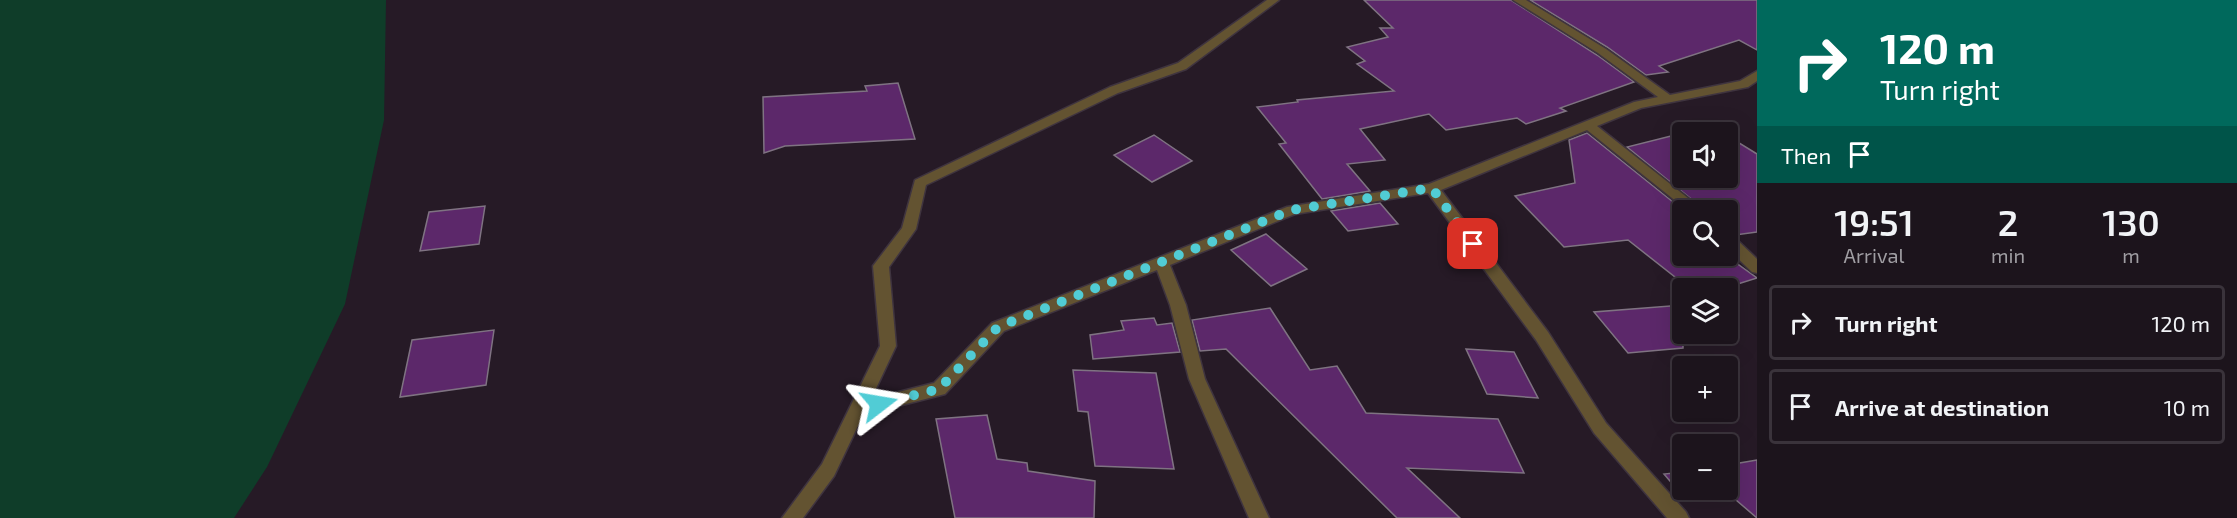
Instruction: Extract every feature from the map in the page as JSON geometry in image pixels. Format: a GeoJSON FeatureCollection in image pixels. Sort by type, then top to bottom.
{"type":"FeatureCollection","features":[{"type":"Feature","properties":{"kind":"street"},"geometry":{"type":"LineString","coordinates":[[792,518],[828,470],[888,346],[880,266],[909,229],[920,183],[1114,90],[1182,66],[1274,0]]}},
{"type":"Feature","properties":{"kind":"street"},"geometry":{"type":"LineString","coordinates":[[1518,0],[1602,51],[1668,99]]}},
{"type":"Feature","properties":{"kind":"street"},"geometry":{"type":"LineString","coordinates":[[859,409],[939,389],[998,327],[1292,210],[1432,188],[1638,105],[1751,87],[1757,75]]}},
{"type":"Feature","properties":{"kind":"street"},"geometry":{"type":"LineString","coordinates":[[1588,125],[1683,200]]}},
{"type":"Feature","properties":{"kind":"street"},"geometry":{"type":"LineString","coordinates":[[1432,188],[1542,336],[1600,428],[1679,518]]}},
{"type":"Feature","properties":{"kind":"street"},"geometry":{"type":"LineString","coordinates":[[1738,250],[1757,268]]}},
{"type":"Feature","properties":{"kind":"street"},"geometry":{"type":"LineString","coordinates":[[1161,262],[1178,305],[1197,379],[1259,518]]}},
{"type":"Feature","properties":{"kind":"green space"},"geometry":{"type":"Polygon","coordinates":[[[0,0],[386,0],[384,120],[345,304],[267,467],[234,518],[0,518],[0,0]]]}},
{"type":"Feature","properties":{"kind":"building"},"geometry":{"type":"Polygon","coordinates":[[[1364,0],[1511,0],[1597,55],[1634,82],[1560,108],[1566,111],[1526,124],[1517,118],[1446,130],[1429,114],[1360,129],[1385,160],[1347,164],[1370,191],[1322,199],[1279,144],[1286,143],[1257,107],[1298,102],[1297,100],[1394,91],[1357,64],[1365,61],[1347,47],[1388,37],[1380,28],[1393,28],[1364,0]]]}},
{"type":"Feature","properties":{"kind":"building"},"geometry":{"type":"Polygon","coordinates":[[[1530,0],[1757,0],[1757,50],[1739,40],[1659,66],[1668,72],[1646,75],[1607,47],[1530,0]]]}},
{"type":"Feature","properties":{"kind":"building"},"geometry":{"type":"Polygon","coordinates":[[[898,83],[915,139],[785,146],[764,153],[763,97],[867,91],[865,86],[898,83]]]}},
{"type":"Feature","properties":{"kind":"building"},"geometry":{"type":"Polygon","coordinates":[[[1587,133],[1672,201],[1672,266],[1738,264],[1757,278],[1738,284],[1738,278],[1676,278],[1628,240],[1564,247],[1515,196],[1575,183],[1569,140],[1587,133]]]}},
{"type":"Feature","properties":{"kind":"building"},"geometry":{"type":"Polygon","coordinates":[[[1154,135],[1192,161],[1152,182],[1114,155],[1154,135]]]}},
{"type":"Feature","properties":{"kind":"building"},"geometry":{"type":"Polygon","coordinates":[[[1672,136],[1672,183],[1627,147],[1672,136]]]}},
{"type":"Feature","properties":{"kind":"building"},"geometry":{"type":"Polygon","coordinates":[[[1738,142],[1757,154],[1757,232],[1738,235],[1738,200],[1693,200],[1678,188],[1738,188],[1738,142]]]}},
{"type":"Feature","properties":{"kind":"building"},"geometry":{"type":"Polygon","coordinates":[[[1380,203],[1398,224],[1348,231],[1331,211],[1380,203]]]}},
{"type":"Feature","properties":{"kind":"building"},"geometry":{"type":"Polygon","coordinates":[[[485,206],[479,244],[420,251],[429,212],[485,206]]]}},
{"type":"Feature","properties":{"kind":"building"},"geometry":{"type":"Polygon","coordinates":[[[1266,234],[1307,269],[1271,286],[1231,250],[1266,234]]]}},
{"type":"Feature","properties":{"kind":"building"},"geometry":{"type":"Polygon","coordinates":[[[1672,306],[1672,344],[1683,344],[1683,348],[1628,353],[1594,312],[1672,306]]]}},
{"type":"Feature","properties":{"kind":"building"},"geometry":{"type":"Polygon","coordinates":[[[1270,308],[1310,370],[1337,366],[1366,413],[1498,419],[1524,473],[1407,468],[1460,518],[1397,518],[1226,349],[1200,351],[1192,320],[1270,308]]]}},
{"type":"Feature","properties":{"kind":"building"},"geometry":{"type":"Polygon","coordinates":[[[1154,318],[1157,325],[1172,323],[1180,352],[1093,359],[1090,335],[1124,330],[1121,321],[1154,318]]]}},
{"type":"Feature","properties":{"kind":"building"},"geometry":{"type":"Polygon","coordinates":[[[494,330],[486,385],[400,397],[412,340],[494,330]]]}},
{"type":"Feature","properties":{"kind":"building"},"geometry":{"type":"Polygon","coordinates":[[[1466,349],[1514,352],[1538,398],[1487,394],[1466,349]]]}},
{"type":"Feature","properties":{"kind":"building"},"geometry":{"type":"Polygon","coordinates":[[[1073,370],[1156,373],[1174,469],[1095,466],[1088,412],[1078,411],[1073,370]]]}},
{"type":"Feature","properties":{"kind":"building"},"geometry":{"type":"Polygon","coordinates":[[[987,415],[997,459],[1027,463],[1028,471],[1095,481],[1094,518],[955,518],[936,419],[987,415]]]}},
{"type":"Feature","properties":{"kind":"building"},"geometry":{"type":"Polygon","coordinates":[[[1757,460],[1757,518],[1736,500],[1738,500],[1738,463],[1757,460]]]}},
{"type":"Feature","properties":{"kind":"building"},"geometry":{"type":"Polygon","coordinates":[[[1672,473],[1672,483],[1664,474],[1672,473]]]}},
{"type":"Feature","properties":{"kind":"route"},"geometry":{"type":"LineString","coordinates":[[879,404],[939,389],[998,327],[1292,210],[1432,188],[1473,244]]}}]}
